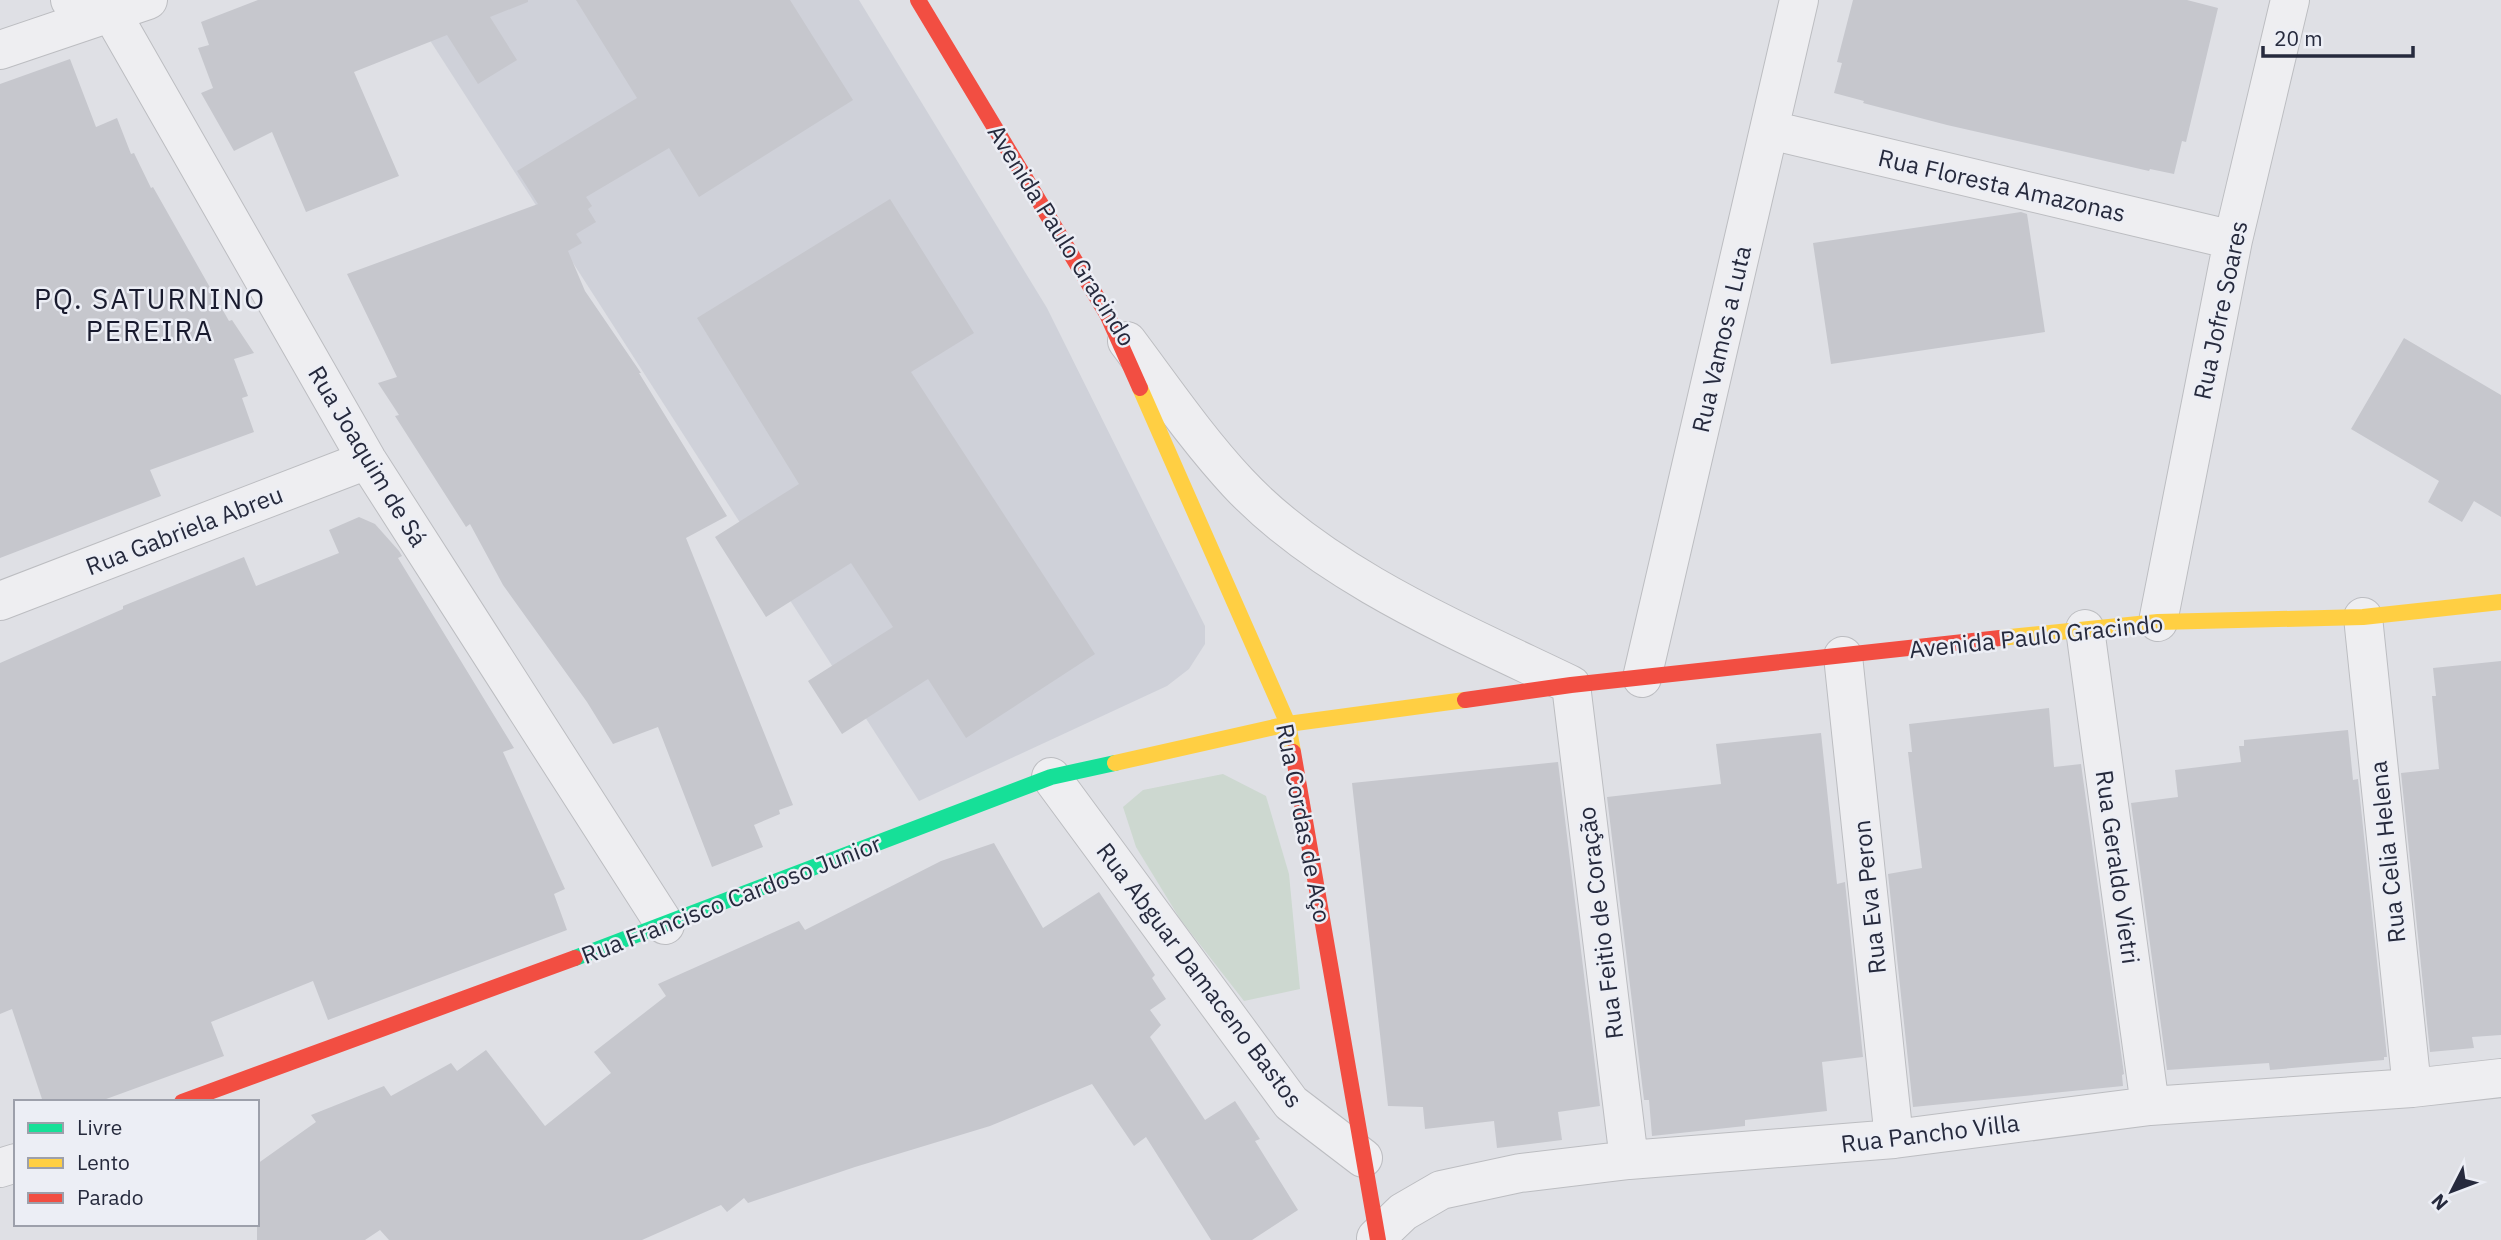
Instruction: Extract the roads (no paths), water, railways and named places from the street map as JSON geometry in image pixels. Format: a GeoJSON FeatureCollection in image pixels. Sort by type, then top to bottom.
{"type":"FeatureCollection","features":[{"type":"Feature","properties":{"kind":"street"},"geometry":{"type":"LineString","coordinates":[[70,0],[112,14]]}},
{"type":"Feature","properties":{"kind":"street"},"geometry":{"type":"LineString","coordinates":[[0,50],[148,0]]}},
{"type":"Feature","properties":{"kind":"street","name":"Avenida Paulo Gracindo"},"geometry":{"type":"LineString","coordinates":[[918,0],[1107,314],[1196,433],[1238,483],[1273,516],[1323,554],[1424,615],[1572,685]]}},
{"type":"Feature","properties":{"kind":"street","name":"Rua Vamos a Luta"},"geometry":{"type":"LineString","coordinates":[[1642,678],[1799,0]]}},
{"type":"Feature","properties":{"kind":"street","name":"Rua Jofre Soares"},"geometry":{"type":"LineString","coordinates":[[2158,622],[2233,240],[2290,0]]}},
{"type":"Feature","properties":{"kind":"street","name":"Rua Joaquim de Sá"},"geometry":{"type":"LineString","coordinates":[[112,14],[367,460],[665,925]]}},
{"type":"Feature","properties":{"kind":"street","name":"Rua Floresta Amazonas"},"geometry":{"type":"LineString","coordinates":[[1770,130],[2233,240]]}},
{"type":"Feature","properties":{"kind":"street","name":"Rua Cordas de Aço"},"geometry":{"type":"LineString","coordinates":[[1107,314],[1288,724],[1377,1239]]}},
{"type":"Feature","properties":{"kind":"street","name":"Rua Gabriela Abreu"},"geometry":{"type":"LineString","coordinates":[[0,601],[367,460]]}},
{"type":"Feature","properties":{"kind":"street","name":"Avenida Paulo Gracindo"},"geometry":{"type":"LineString","coordinates":[[1288,724],[1572,685],[2085,629],[2158,622],[2363,617],[2501,602]]}},
{"type":"Feature","properties":{"kind":"street","name":"Rua Celia Helena"},"geometry":{"type":"LineString","coordinates":[[2363,617],[2412,1088]]}},
{"type":"Feature","properties":{"kind":"street","name":"Rua Geraldo Vietri"},"geometry":{"type":"LineString","coordinates":[[2085,629],[2150,1106]]}},
{"type":"Feature","properties":{"kind":"street","name":"Rua Eva Peron"},"geometry":{"type":"LineString","coordinates":[[1843,656],[1894,1139]]}},
{"type":"Feature","properties":{"kind":"street","name":"Rua Feitio de Coração"},"geometry":{"type":"LineString","coordinates":[[1572,685],[1629,1160]]}},
{"type":"Feature","properties":{"kind":"street","name":"Rua Francisco Cardoso Junior"},"geometry":{"type":"LineString","coordinates":[[187,1100],[665,925],[1051,777],[1288,724]]}},
{"type":"Feature","properties":{"kind":"street","name":"Rua Abguar Damaceno Bastos"},"geometry":{"type":"LineString","coordinates":[[1051,777],[1291,1104],[1363,1158]]}},
{"type":"Feature","properties":{"kind":"street","name":"Rua Pancho Villa"},"geometry":{"type":"LineString","coordinates":[[1377,1239],[1403,1212],[1441,1190],[1520,1173],[1629,1160],[1894,1139],[2150,1106],[2412,1088],[2501,1078]]}},
{"type":"Feature","properties":{"kind":"district","name":"PQ. SATURNINO PEREIRA"},"geometry":{"type":"Point","coordinates":[150,314]}}]}
